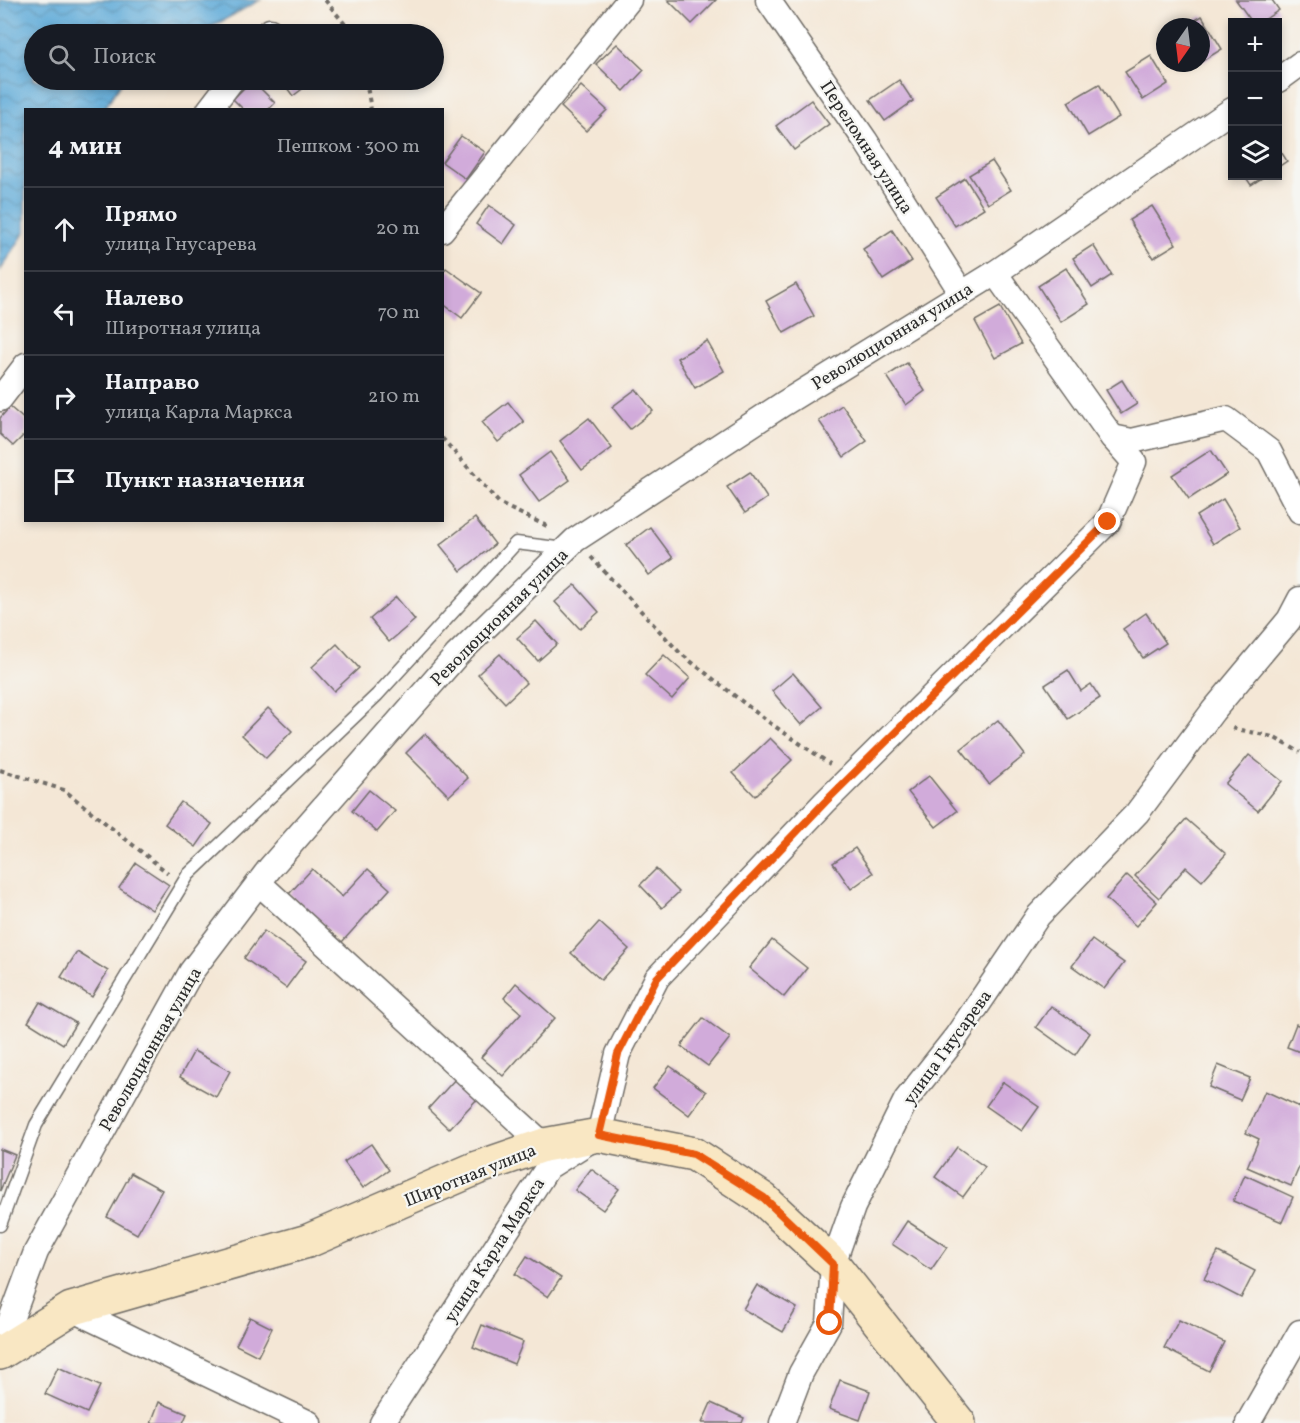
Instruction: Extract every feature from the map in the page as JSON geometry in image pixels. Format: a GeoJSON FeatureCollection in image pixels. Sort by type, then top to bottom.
{"type":"FeatureCollection","features":[{"type":"Feature","properties":{"kind":"main road","name":"Широтная улица"},"geometry":{"type":"LineString","coordinates":[[0,1351],[71,1309],[308,1241],[477,1168],[544,1145],[599,1135],[694,1154],[764,1198],[833,1264],[959,1423]]}},
{"type":"Feature","properties":{"kind":"street"},"geometry":{"type":"LineString","coordinates":[[444,228],[629,0]]}},
{"type":"Feature","properties":{"kind":"street","name":"Переломная улица"},"geometry":{"type":"LineString","coordinates":[[768,0],[865,140],[961,291]]}},
{"type":"Feature","properties":{"kind":"street"},"geometry":{"type":"LineString","coordinates":[[1282,77],[1300,64]]}},
{"type":"Feature","properties":{"kind":"street"},"geometry":{"type":"LineString","coordinates":[[211,108],[224,90]]}},
{"type":"Feature","properties":{"kind":"street","name":"Революционная улица"},"geometry":{"type":"LineString","coordinates":[[0,1351],[36,1252],[191,972],[270,868],[457,656],[570,544],[961,291],[995,273],[1228,113]]}},
{"type":"Feature","properties":{"kind":"street"},"geometry":{"type":"LineString","coordinates":[[599,1135],[618,1054],[657,978],[850,778],[1108,522],[1134,462],[1112,436],[995,273]]}},
{"type":"Feature","properties":{"kind":"street"},"geometry":{"type":"LineString","coordinates":[[0,399],[24,367]]}},
{"type":"Feature","properties":{"kind":"street"},"geometry":{"type":"LineString","coordinates":[[1112,436],[1132,441],[1226,419],[1269,451],[1300,512]]}},
{"type":"Feature","properties":{"kind":"street","name":"улица Гнусарева"},"geometry":{"type":"LineString","coordinates":[[782,1423],[801,1373],[830,1323],[833,1264],[853,1207],[906,1100],[956,1037],[1038,916],[1137,813],[1205,722],[1289,620],[1300,599]]}},
{"type":"Feature","properties":{"kind":"street"},"geometry":{"type":"LineString","coordinates":[[260,884],[544,1145]]}},
{"type":"Feature","properties":{"kind":"street","name":"улица Карла Маркса"},"geometry":{"type":"LineString","coordinates":[[382,1423],[548,1167],[599,1135]]}},
{"type":"Feature","properties":{"kind":"street"},"geometry":{"type":"LineString","coordinates":[[71,1309],[309,1423]]}},
{"type":"Feature","properties":{"kind":"street"},"geometry":{"type":"LineString","coordinates":[[1248,1423],[1300,1332]]}},
{"type":"Feature","properties":{"kind":"lane"},"geometry":{"type":"LineString","coordinates":[[0,1224],[36,1125],[188,876],[377,695],[516,543],[570,544]]}},
{"type":"Feature","properties":{"kind":"path"},"geometry":{"type":"LineString","coordinates":[[326,0],[345,24]]}},
{"type":"Feature","properties":{"kind":"path"},"geometry":{"type":"LineString","coordinates":[[368,90],[371,108]]}},
{"type":"Feature","properties":{"kind":"path"},"geometry":{"type":"LineString","coordinates":[[444,440],[500,504],[570,544],[680,653],[767,721],[850,778]]}},
{"type":"Feature","properties":{"kind":"path"},"geometry":{"type":"LineString","coordinates":[[1205,722],[1273,737],[1300,752]]}},
{"type":"Feature","properties":{"kind":"path"},"geometry":{"type":"LineString","coordinates":[[0,770],[64,790],[183,885]]}},
{"type":"Feature","properties":{"kind":"water"},"geometry":{"type":"Polygon","coordinates":[[[0,0],[260,0],[217,24],[24,24],[24,90],[116,90],[105,108],[24,108],[24,234],[0,271],[0,0]]]}},
{"type":"Feature","properties":{"kind":"building"},"geometry":{"type":"Polygon","coordinates":[[[668,0],[716,0],[692,24],[668,0]]]}},
{"type":"Feature","properties":{"kind":"building"},"geometry":{"type":"Polygon","coordinates":[[[1236,0],[1272,0],[1279,10],[1267,18],[1249,18],[1236,0]]]}},
{"type":"Feature","properties":{"kind":"building"},"geometry":{"type":"Polygon","coordinates":[[[1210,29],[1222,49],[1210,56],[1210,29]]]}},
{"type":"Feature","properties":{"kind":"building"},"geometry":{"type":"Polygon","coordinates":[[[617,44],[644,70],[624,91],[596,64],[617,44]]]}},
{"type":"Feature","properties":{"kind":"building"},"geometry":{"type":"Polygon","coordinates":[[[1151,56],[1156,64],[1156,72],[1161,72],[1168,84],[1143,100],[1125,72],[1151,56]]]}},
{"type":"Feature","properties":{"kind":"building"},"geometry":{"type":"Polygon","coordinates":[[[899,80],[913,101],[885,121],[870,100],[899,80]]]}},
{"type":"Feature","properties":{"kind":"building"},"geometry":{"type":"Polygon","coordinates":[[[1099,84],[1119,117],[1088,136],[1068,102],[1099,84]]]}},
{"type":"Feature","properties":{"kind":"building"},"geometry":{"type":"Polygon","coordinates":[[[581,86],[607,110],[586,131],[561,107],[581,86]]]}},
{"type":"Feature","properties":{"kind":"building"},"geometry":{"type":"Polygon","coordinates":[[[242,90],[262,90],[275,103],[270,108],[242,108],[233,99],[242,90]]]}},
{"type":"Feature","properties":{"kind":"building"},"geometry":{"type":"Polygon","coordinates":[[[288,90],[301,90],[293,96],[288,90]]]}},
{"type":"Feature","properties":{"kind":"building"},"geometry":{"type":"Polygon","coordinates":[[[811,100],[829,124],[794,150],[776,126],[811,100]]]}},
{"type":"Feature","properties":{"kind":"building"},"geometry":{"type":"Polygon","coordinates":[[[461,136],[485,152],[466,179],[444,163],[444,159],[461,136]]]}},
{"type":"Feature","properties":{"kind":"building"},"geometry":{"type":"Polygon","coordinates":[[[1282,153],[1287,161],[1282,164],[1282,153]]]}},
{"type":"Feature","properties":{"kind":"building"},"geometry":{"type":"Polygon","coordinates":[[[992,161],[1011,190],[988,204],[969,175],[992,161]]]}},
{"type":"Feature","properties":{"kind":"building"},"geometry":{"type":"Polygon","coordinates":[[[965,178],[984,208],[955,226],[936,197],[965,178]]]}},
{"type":"Feature","properties":{"kind":"building"},"geometry":{"type":"Polygon","coordinates":[[[1248,180],[1259,180],[1251,185],[1248,180]]]}},
{"type":"Feature","properties":{"kind":"building"},"geometry":{"type":"Polygon","coordinates":[[[489,205],[516,225],[503,244],[476,224],[489,205]]]}},
{"type":"Feature","properties":{"kind":"building"},"geometry":{"type":"Polygon","coordinates":[[[1152,206],[1176,244],[1153,258],[1129,220],[1152,206]]]}},
{"type":"Feature","properties":{"kind":"building"},"geometry":{"type":"Polygon","coordinates":[[[892,230],[912,261],[883,280],[863,249],[892,230]]]}},
{"type":"Feature","properties":{"kind":"building"},"geometry":{"type":"Polygon","coordinates":[[[1093,245],[1112,275],[1092,288],[1073,258],[1093,245]]]}},
{"type":"Feature","properties":{"kind":"building"},"geometry":{"type":"Polygon","coordinates":[[[446,268],[481,293],[462,318],[444,304],[444,270],[446,268]]]}},
{"type":"Feature","properties":{"kind":"building"},"geometry":{"type":"Polygon","coordinates":[[[1066,268],[1089,304],[1061,322],[1038,286],[1066,268]]]}},
{"type":"Feature","properties":{"kind":"building"},"geometry":{"type":"Polygon","coordinates":[[[796,284],[814,316],[784,333],[766,301],[796,284]]]}},
{"type":"Feature","properties":{"kind":"building"},"geometry":{"type":"Polygon","coordinates":[[[1000,307],[1021,344],[995,358],[975,321],[1000,307]]]}},
{"type":"Feature","properties":{"kind":"building"},"geometry":{"type":"Polygon","coordinates":[[[707,341],[724,371],[695,388],[677,358],[707,341]]]}},
{"type":"Feature","properties":{"kind":"building"},"geometry":{"type":"Polygon","coordinates":[[[907,363],[925,391],[906,405],[887,376],[907,363]]]}},
{"type":"Feature","properties":{"kind":"building"},"geometry":{"type":"Polygon","coordinates":[[[1122,380],[1137,404],[1121,414],[1106,390],[1122,380]]]}},
{"type":"Feature","properties":{"kind":"building"},"geometry":{"type":"Polygon","coordinates":[[[636,389],[653,411],[630,429],[612,407],[636,389]]]}},
{"type":"Feature","properties":{"kind":"building"},"geometry":{"type":"Polygon","coordinates":[[[508,402],[524,422],[498,442],[482,422],[508,402]]]}},
{"type":"Feature","properties":{"kind":"building"},"geometry":{"type":"Polygon","coordinates":[[[842,405],[867,441],[844,457],[819,421],[842,405]]]}},
{"type":"Feature","properties":{"kind":"building"},"geometry":{"type":"Polygon","coordinates":[[[10,407],[24,419],[24,435],[13,446],[0,434],[0,418],[10,407]]]}},
{"type":"Feature","properties":{"kind":"building"},"geometry":{"type":"Polygon","coordinates":[[[589,418],[612,448],[582,470],[560,441],[589,418]]]}},
{"type":"Feature","properties":{"kind":"building"},"geometry":{"type":"Polygon","coordinates":[[[1211,450],[1227,474],[1189,499],[1172,475],[1211,450]]]}},
{"type":"Feature","properties":{"kind":"building"},"geometry":{"type":"Polygon","coordinates":[[[550,452],[570,480],[539,502],[519,475],[550,452]]]}},
{"type":"Feature","properties":{"kind":"building"},"geometry":{"type":"Polygon","coordinates":[[[750,472],[767,498],[745,513],[727,487],[750,472]]]}},
{"type":"Feature","properties":{"kind":"building"},"geometry":{"type":"Polygon","coordinates":[[[1223,499],[1240,527],[1213,544],[1196,516],[1223,499]]]}},
{"type":"Feature","properties":{"kind":"building"},"geometry":{"type":"Polygon","coordinates":[[[475,518],[495,544],[461,571],[440,545],[475,518]]]}},
{"type":"Feature","properties":{"kind":"building"},"geometry":{"type":"Polygon","coordinates":[[[650,527],[673,558],[649,575],[626,545],[650,527]]]}},
{"type":"Feature","properties":{"kind":"building"},"geometry":{"type":"Polygon","coordinates":[[[575,585],[599,612],[580,629],[555,602],[575,585]]]}},
{"type":"Feature","properties":{"kind":"building"},"geometry":{"type":"Polygon","coordinates":[[[396,597],[415,620],[389,642],[370,619],[396,597]]]}},
{"type":"Feature","properties":{"kind":"building"},"geometry":{"type":"Polygon","coordinates":[[[1146,613],[1166,643],[1143,658],[1123,629],[1146,613]]]}},
{"type":"Feature","properties":{"kind":"building"},"geometry":{"type":"Polygon","coordinates":[[[536,621],[557,644],[538,661],[517,638],[536,621]]]}},
{"type":"Feature","properties":{"kind":"building"},"geometry":{"type":"Polygon","coordinates":[[[337,644],[359,668],[334,691],[312,667],[337,644]]]}},
{"type":"Feature","properties":{"kind":"building"},"geometry":{"type":"Polygon","coordinates":[[[500,654],[526,683],[505,703],[478,674],[500,654]]]}},
{"type":"Feature","properties":{"kind":"building"},"geometry":{"type":"Polygon","coordinates":[[[664,655],[690,678],[672,699],[645,675],[664,655]]]}},
{"type":"Feature","properties":{"kind":"building"},"geometry":{"type":"Polygon","coordinates":[[[1068,670],[1081,691],[1091,684],[1100,698],[1068,719],[1045,685],[1068,670]]]}},
{"type":"Feature","properties":{"kind":"building"},"geometry":{"type":"Polygon","coordinates":[[[793,673],[822,707],[801,725],[772,691],[793,673]]]}},
{"type":"Feature","properties":{"kind":"building"},"geometry":{"type":"Polygon","coordinates":[[[268,708],[292,731],[266,758],[242,735],[268,708]]]}},
{"type":"Feature","properties":{"kind":"building"},"geometry":{"type":"Polygon","coordinates":[[[998,720],[1025,755],[989,784],[961,749],[998,720]]]}},
{"type":"Feature","properties":{"kind":"building"},"geometry":{"type":"Polygon","coordinates":[[[425,734],[468,778],[449,796],[406,753],[425,734]]]}},
{"type":"Feature","properties":{"kind":"building"},"geometry":{"type":"Polygon","coordinates":[[[770,738],[792,760],[755,796],[733,773],[770,738]]]}},
{"type":"Feature","properties":{"kind":"building"},"geometry":{"type":"Polygon","coordinates":[[[1249,755],[1282,781],[1258,811],[1225,784],[1249,755]]]}},
{"type":"Feature","properties":{"kind":"building"},"geometry":{"type":"Polygon","coordinates":[[[929,776],[957,811],[936,827],[908,792],[929,776]]]}},
{"type":"Feature","properties":{"kind":"building"},"geometry":{"type":"Polygon","coordinates":[[[369,790],[395,811],[377,832],[352,811],[369,790]]]}},
{"type":"Feature","properties":{"kind":"building"},"geometry":{"type":"Polygon","coordinates":[[[181,802],[212,824],[196,847],[165,824],[181,802]]]}},
{"type":"Feature","properties":{"kind":"building"},"geometry":{"type":"Polygon","coordinates":[[[1186,819],[1226,854],[1202,881],[1186,867],[1159,898],[1135,876],[1186,819]]]}},
{"type":"Feature","properties":{"kind":"building"},"geometry":{"type":"Polygon","coordinates":[[[855,848],[873,873],[851,889],[833,863],[855,848]]]}},
{"type":"Feature","properties":{"kind":"building"},"geometry":{"type":"Polygon","coordinates":[[[136,863],[169,885],[152,910],[119,888],[136,863]]]}},
{"type":"Feature","properties":{"kind":"building"},"geometry":{"type":"Polygon","coordinates":[[[312,869],[342,897],[368,869],[390,889],[342,942],[289,894],[312,869]]]}},
{"type":"Feature","properties":{"kind":"building"},"geometry":{"type":"Polygon","coordinates":[[[656,869],[679,892],[662,908],[640,885],[656,869]]]}},
{"type":"Feature","properties":{"kind":"building"},"geometry":{"type":"Polygon","coordinates":[[[1127,875],[1157,902],[1136,926],[1106,899],[1127,875]]]}},
{"type":"Feature","properties":{"kind":"building"},"geometry":{"type":"Polygon","coordinates":[[[599,922],[629,949],[601,980],[571,953],[599,922]]]}},
{"type":"Feature","properties":{"kind":"building"},"geometry":{"type":"Polygon","coordinates":[[[264,931],[306,961],[286,988],[244,958],[264,931]]]}},
{"type":"Feature","properties":{"kind":"building"},"geometry":{"type":"Polygon","coordinates":[[[772,940],[807,968],[784,997],[749,968],[772,940]]]}},
{"type":"Feature","properties":{"kind":"building"},"geometry":{"type":"Polygon","coordinates":[[[1092,940],[1124,963],[1104,989],[1072,966],[1092,940]]]}},
{"type":"Feature","properties":{"kind":"building"},"geometry":{"type":"Polygon","coordinates":[[[77,952],[108,971],[92,997],[61,977],[77,952]]]}},
{"type":"Feature","properties":{"kind":"building"},"geometry":{"type":"Polygon","coordinates":[[[516,983],[555,1018],[503,1076],[481,1057],[521,1013],[504,998],[516,983]]]}},
{"type":"Feature","properties":{"kind":"building"},"geometry":{"type":"Polygon","coordinates":[[[40,1002],[76,1023],[63,1044],[28,1022],[40,1002]]]}},
{"type":"Feature","properties":{"kind":"building"},"geometry":{"type":"Polygon","coordinates":[[[1051,1006],[1090,1033],[1075,1055],[1036,1027],[1051,1006]]]}},
{"type":"Feature","properties":{"kind":"building"},"geometry":{"type":"Polygon","coordinates":[[[703,1018],[730,1038],[708,1066],[681,1046],[703,1018]]]}},
{"type":"Feature","properties":{"kind":"building"},"geometry":{"type":"Polygon","coordinates":[[[1296,1024],[1300,1026],[1300,1052],[1287,1047],[1296,1024]]]}},
{"type":"Feature","properties":{"kind":"building"},"geometry":{"type":"Polygon","coordinates":[[[194,1051],[230,1071],[216,1097],[180,1077],[194,1051]]]}},
{"type":"Feature","properties":{"kind":"building"},"geometry":{"type":"Polygon","coordinates":[[[1218,1065],[1250,1078],[1240,1100],[1209,1087],[1218,1065]]]}},
{"type":"Feature","properties":{"kind":"building"},"geometry":{"type":"Polygon","coordinates":[[[670,1066],[706,1092],[689,1115],[653,1088],[670,1066]]]}},
{"type":"Feature","properties":{"kind":"building"},"geometry":{"type":"Polygon","coordinates":[[[457,1077],[479,1097],[449,1129],[428,1109],[457,1077]]]}},
{"type":"Feature","properties":{"kind":"building"},"geometry":{"type":"Polygon","coordinates":[[[1003,1082],[1039,1107],[1022,1131],[986,1106],[1003,1082]]]}},
{"type":"Feature","properties":{"kind":"building"},"geometry":{"type":"Polygon","coordinates":[[[1265,1091],[1300,1107],[1300,1165],[1291,1186],[1247,1167],[1259,1139],[1246,1133],[1265,1091]]]}},
{"type":"Feature","properties":{"kind":"building"},"geometry":{"type":"Polygon","coordinates":[[[371,1144],[389,1170],[363,1188],[344,1162],[371,1144]]]}},
{"type":"Feature","properties":{"kind":"building"},"geometry":{"type":"Polygon","coordinates":[[[957,1147],[985,1167],[963,1197],[935,1177],[957,1147]]]}},
{"type":"Feature","properties":{"kind":"building"},"geometry":{"type":"Polygon","coordinates":[[[0,1149],[15,1155],[0,1191],[0,1149]]]}},
{"type":"Feature","properties":{"kind":"building"},"geometry":{"type":"Polygon","coordinates":[[[591,1169],[619,1189],[603,1210],[575,1190],[591,1169]]]}},
{"type":"Feature","properties":{"kind":"building"},"geometry":{"type":"Polygon","coordinates":[[[131,1173],[162,1190],[137,1234],[107,1217],[131,1173]]]}},
{"type":"Feature","properties":{"kind":"building"},"geometry":{"type":"Polygon","coordinates":[[[1245,1175],[1293,1197],[1282,1222],[1233,1201],[1245,1175]]]}},
{"type":"Feature","properties":{"kind":"building"},"geometry":{"type":"Polygon","coordinates":[[[907,1221],[947,1247],[931,1270],[892,1244],[907,1221]]]}},
{"type":"Feature","properties":{"kind":"building"},"geometry":{"type":"Polygon","coordinates":[[[1218,1252],[1255,1271],[1241,1298],[1204,1279],[1218,1252]]]}},
{"type":"Feature","properties":{"kind":"building"},"geometry":{"type":"Polygon","coordinates":[[[527,1256],[561,1278],[548,1297],[515,1274],[527,1256]]]}},
{"type":"Feature","properties":{"kind":"building"},"geometry":{"type":"Polygon","coordinates":[[[757,1285],[797,1308],[783,1332],[743,1309],[757,1285]]]}},
{"type":"Feature","properties":{"kind":"building"},"geometry":{"type":"Polygon","coordinates":[[[250,1317],[272,1328],[258,1356],[236,1345],[250,1317]]]}},
{"type":"Feature","properties":{"kind":"building"},"geometry":{"type":"Polygon","coordinates":[[[1179,1320],[1224,1342],[1209,1371],[1164,1348],[1179,1320]]]}},
{"type":"Feature","properties":{"kind":"building"},"geometry":{"type":"Polygon","coordinates":[[[482,1325],[523,1342],[514,1364],[473,1347],[482,1325]]]}},
{"type":"Feature","properties":{"kind":"building"},"geometry":{"type":"Polygon","coordinates":[[[58,1367],[100,1386],[87,1413],[45,1394],[58,1367]]]}},
{"type":"Feature","properties":{"kind":"building"},"geometry":{"type":"Polygon","coordinates":[[[840,1380],[870,1391],[860,1420],[829,1409],[840,1380]]]}},
{"type":"Feature","properties":{"kind":"building"},"geometry":{"type":"Polygon","coordinates":[[[159,1402],[187,1414],[183,1423],[151,1423],[159,1402]]]}},
{"type":"Feature","properties":{"kind":"building"},"geometry":{"type":"Polygon","coordinates":[[[711,1403],[744,1418],[742,1423],[702,1423],[711,1403]]]}},
{"type":"Feature","properties":{"kind":"route"},"geometry":{"type":"LineString","coordinates":[[830,1323],[833,1264],[764,1198],[694,1154],[599,1135],[608,1106],[618,1054],[657,978],[825,802],[1108,522]]}}]}
